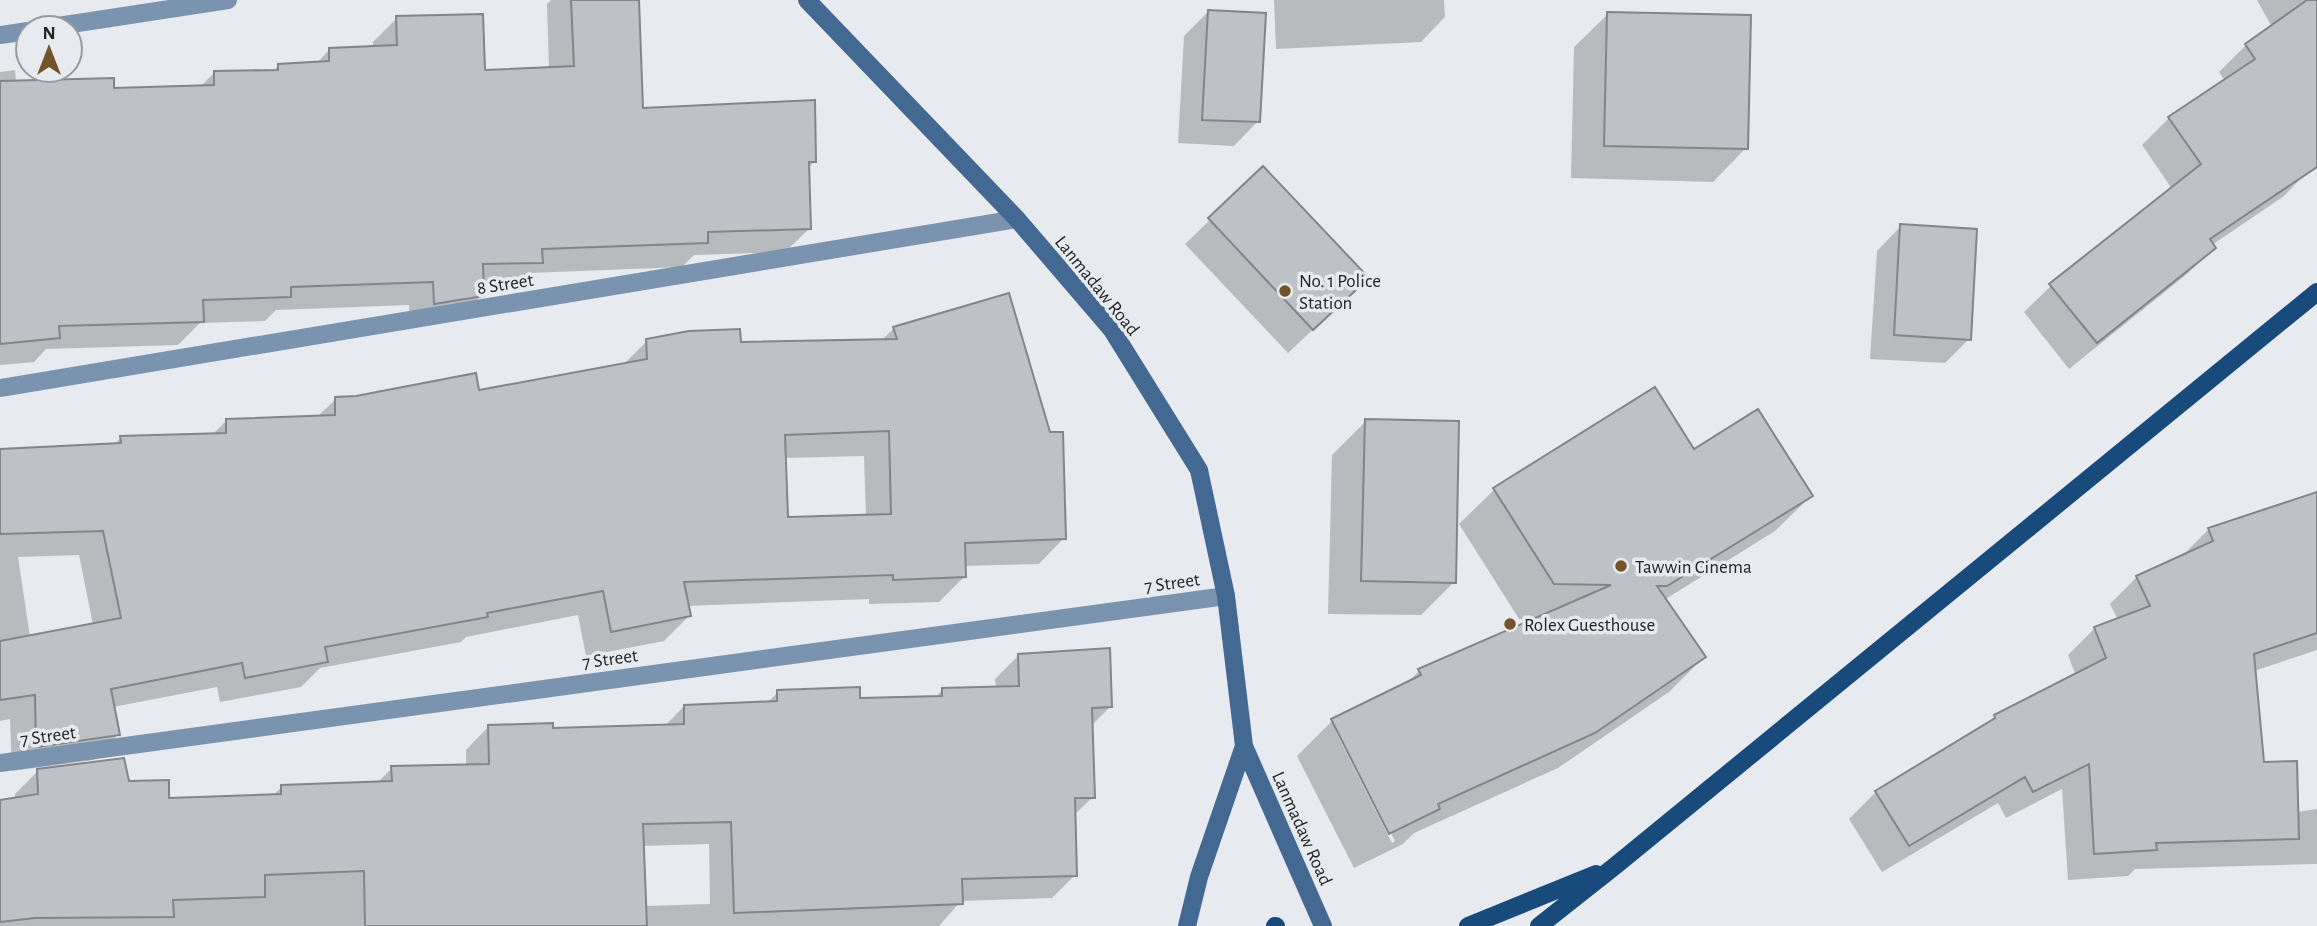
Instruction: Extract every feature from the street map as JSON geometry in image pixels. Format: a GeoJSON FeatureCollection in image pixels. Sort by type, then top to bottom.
{"type":"FeatureCollection","features":[{"type":"Feature","properties":{"kind":"main road"},"geometry":{"type":"LineString","coordinates":[[1539,926],[2317,292]]}},
{"type":"Feature","properties":{"kind":"main road"},"geometry":{"type":"LineString","coordinates":[[1468,926],[1615,866]]}},
{"type":"Feature","properties":{"kind":"street"},"geometry":{"type":"LineString","coordinates":[[84,22],[228,0]]}},
{"type":"Feature","properties":{"kind":"street","name":"Lanmadaw Road"},"geometry":{"type":"LineString","coordinates":[[807,0],[1017,219],[1112,330],[1199,470],[1226,596],[1244,746],[1323,926]]}},
{"type":"Feature","properties":{"kind":"street","name":"8 Street"},"geometry":{"type":"LineString","coordinates":[[0,388],[1017,219]]}},
{"type":"Feature","properties":{"kind":"street","name":"7 Street"},"geometry":{"type":"LineString","coordinates":[[0,763],[1226,596]]}},
{"type":"Feature","properties":{"kind":"street","name":"Lanmadaw Road"},"geometry":{"type":"LineString","coordinates":[[1187,926],[1199,877],[1244,746]]}},
{"type":"Feature","properties":{"kind":"building"},"geometry":{"type":"Polygon","coordinates":[[[571,0],[639,0],[643,108],[815,100],[816,162],[809,162],[811,229],[708,232],[708,243],[542,249],[543,263],[483,264],[484,296],[434,304],[433,282],[291,287],[291,297],[203,300],[204,322],[59,326],[60,338],[0,344],[0,81],[14,81],[14,84],[84,84],[84,79],[114,78],[114,88],[214,85],[214,71],[278,70],[278,64],[329,61],[329,48],[397,45],[396,16],[483,14],[485,70],[574,66],[571,0]]]}},
{"type":"Feature","properties":{"kind":"building"},"geometry":{"type":"Polygon","coordinates":[[[2307,0],[2317,0],[2317,167],[2210,239],[2216,248],[2097,343],[2049,284],[2201,164],[2168,117],[2255,59],[2245,44],[2307,0]]]}},
{"type":"Feature","properties":{"kind":"building"},"geometry":{"type":"Polygon","coordinates":[[[1208,10],[1266,13],[1260,122],[1202,120],[1208,10]]]}},
{"type":"Feature","properties":{"kind":"building"},"geometry":{"type":"Polygon","coordinates":[[[1607,12],[1751,15],[1748,149],[1604,146],[1607,12]]]}},
{"type":"Feature","properties":{"kind":"building"},"geometry":{"type":"Polygon","coordinates":[[[1263,166],[1369,278],[1313,330],[1208,218],[1263,166]]]}},
{"type":"Feature","properties":{"kind":"building"},"geometry":{"type":"Polygon","coordinates":[[[1900,224],[1977,229],[1971,340],[1894,335],[1900,224]]]}},
{"type":"Feature","properties":{"kind":"building"},"geometry":{"type":"Polygon","coordinates":[[[1009,293],[1050,432],[1063,432],[1066,539],[965,543],[966,577],[893,580],[893,575],[684,582],[691,616],[611,632],[603,591],[487,613],[488,617],[325,647],[328,662],[245,678],[242,663],[111,689],[120,735],[36,747],[35,695],[0,700],[0,641],[121,618],[103,531],[0,534],[0,449],[121,443],[120,436],[226,433],[226,419],[335,415],[335,397],[356,396],[476,373],[479,390],[647,359],[646,339],[689,331],[740,329],[741,342],[897,339],[893,327],[1009,293]],[[889,431],[785,435],[788,517],[891,514],[889,431]]]}},
{"type":"Feature","properties":{"kind":"building"},"geometry":{"type":"Polygon","coordinates":[[[1655,387],[1694,449],[1758,409],[1813,496],[1667,586],[1657,586],[1706,657],[1595,733],[1438,804],[1440,809],[1389,834],[1331,719],[1421,675],[1418,669],[1611,585],[1554,584],[1493,488],[1655,387]]]}},
{"type":"Feature","properties":{"kind":"building"},"geometry":{"type":"Polygon","coordinates":[[[1365,419],[1459,421],[1456,583],[1361,581],[1365,419]]]}},
{"type":"Feature","properties":{"kind":"building"},"geometry":{"type":"Polygon","coordinates":[[[2317,492],[2317,633],[2254,654],[2264,762],[2297,761],[2299,839],[2156,843],[2157,850],[2094,854],[2089,764],[2033,792],[2025,777],[1909,846],[1875,791],[1995,718],[1994,715],[2106,658],[2094,627],[2150,606],[2136,576],[2213,541],[2208,528],[2317,492]]]}},
{"type":"Feature","properties":{"kind":"building"},"geometry":{"type":"Polygon","coordinates":[[[1110,648],[1112,707],[1092,708],[1095,798],[1075,798],[1077,876],[962,879],[963,904],[734,913],[731,822],[643,824],[647,926],[365,926],[364,871],[265,875],[265,897],[173,900],[174,917],[35,918],[0,922],[0,800],[38,794],[37,769],[124,758],[129,781],[169,780],[169,798],[281,794],[281,785],[392,781],[391,766],[489,764],[488,725],[553,723],[553,728],[684,724],[684,705],[777,701],[777,690],[860,687],[860,698],[942,696],[942,688],[1019,686],[1018,654],[1110,648]]]}},
{"type":"Feature","properties":{"kind":"place","name":"No. 1 Police Station"},"geometry":{"type":"Point","coordinates":[1285,291]}},
{"type":"Feature","properties":{"kind":"place","name":"Tawwin Cinema"},"geometry":{"type":"Point","coordinates":[1621,566]}},
{"type":"Feature","properties":{"kind":"place","name":"Rolex Guesthouse"},"geometry":{"type":"Point","coordinates":[1510,624]}}]}
